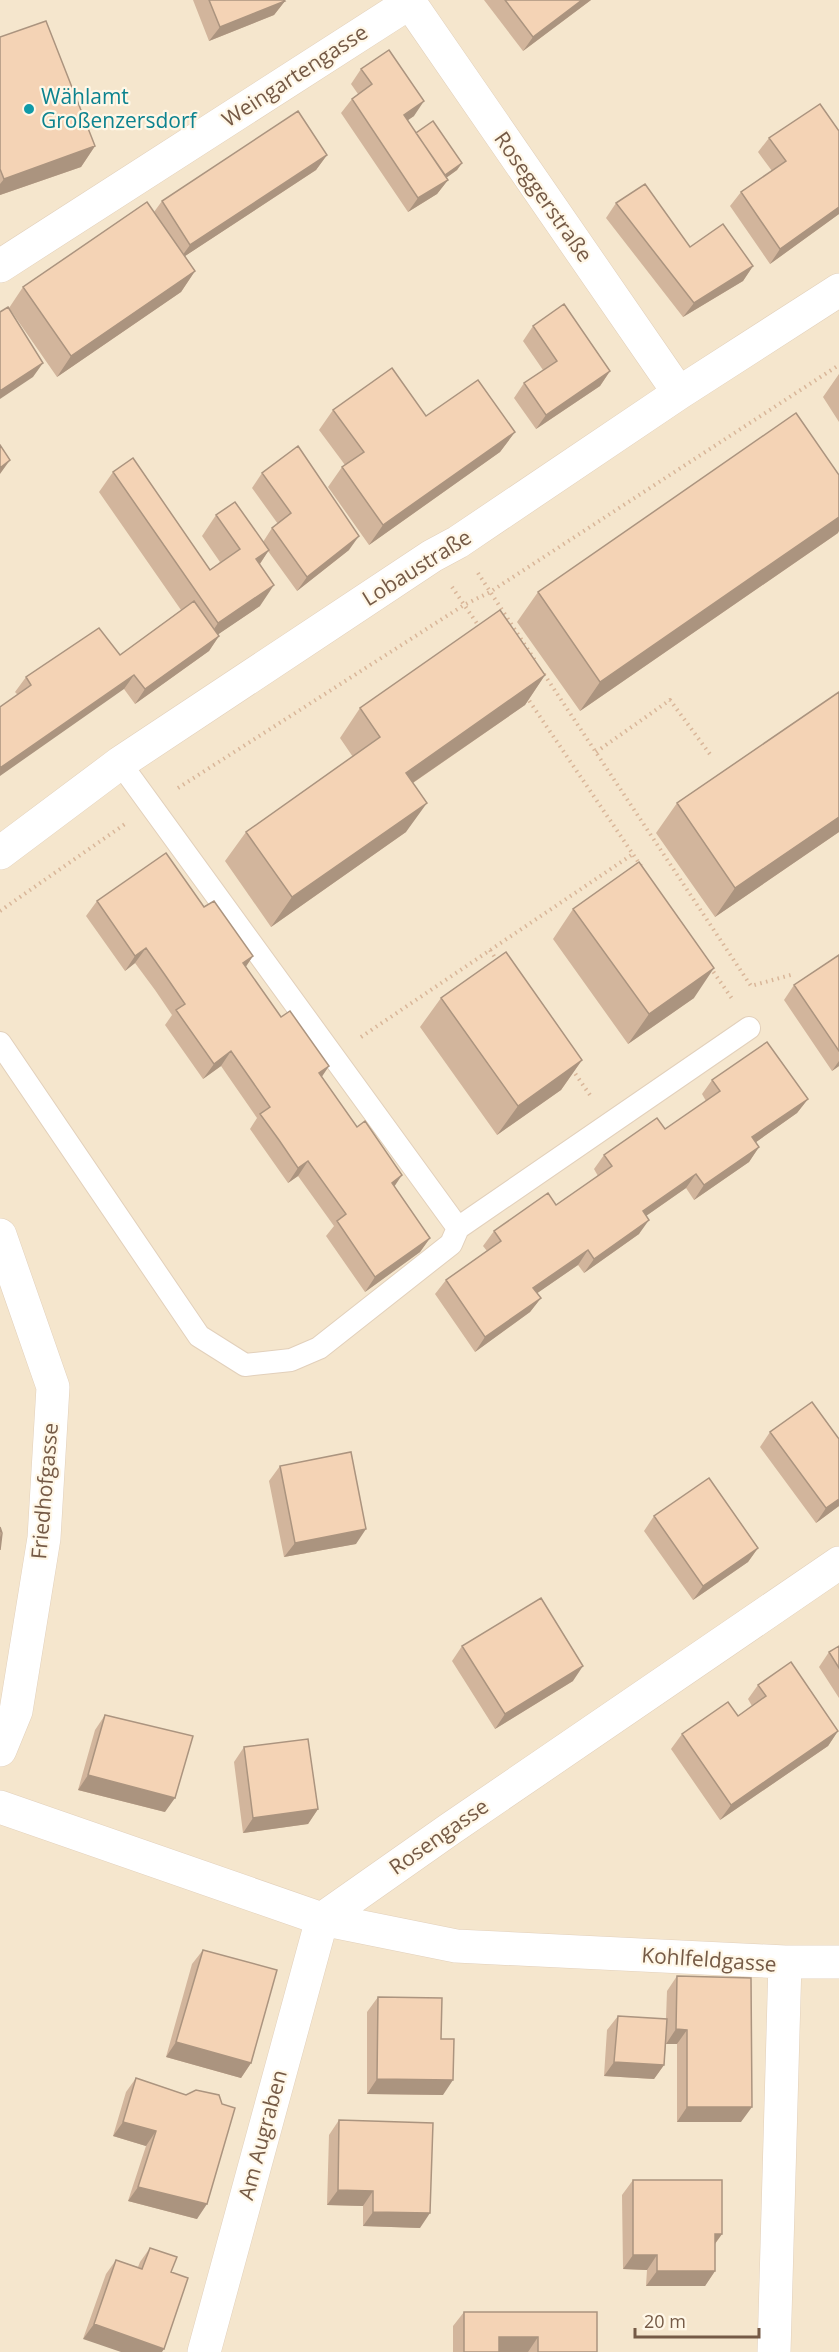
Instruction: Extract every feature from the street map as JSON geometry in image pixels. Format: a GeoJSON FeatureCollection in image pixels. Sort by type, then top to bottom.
{"type":"FeatureCollection","features":[{"type":"Feature","properties":{"kind":"street","name":"Weingartengasse"},"geometry":{"type":"LineString","coordinates":[[0,266],[408,2]]}},
{"type":"Feature","properties":{"kind":"street","name":"Roseggerstraße"},"geometry":{"type":"LineString","coordinates":[[408,2],[679,393]]}},
{"type":"Feature","properties":{"kind":"street","name":"Lobaustraße"},"geometry":{"type":"LineString","coordinates":[[0,853],[120,763],[679,393],[839,290]]}},
{"type":"Feature","properties":{"kind":"street","name":"Friedhofgasse"},"geometry":{"type":"LineString","coordinates":[[0,1235],[53,1387],[44,1538],[0,1750]]}},
{"type":"Feature","properties":{"kind":"street","name":"Rosengasse"},"geometry":{"type":"LineString","coordinates":[[322,1919],[839,1563]]}},
{"type":"Feature","properties":{"kind":"street"},"geometry":{"type":"LineString","coordinates":[[0,1807],[322,1919]]}},
{"type":"Feature","properties":{"kind":"street","name":"Kohlfeldgasse"},"geometry":{"type":"LineString","coordinates":[[322,1919],[456,1946],[785,1962],[774,2352]]}},
{"type":"Feature","properties":{"kind":"street","name":"Am Augraben"},"geometry":{"type":"LineString","coordinates":[[204,2352],[322,1919]]}},
{"type":"Feature","properties":{"kind":"street"},"geometry":{"type":"LineString","coordinates":[[785,1962],[839,1962]]}},
{"type":"Feature","properties":{"kind":"lane"},"geometry":{"type":"LineString","coordinates":[[120,763],[458,1228]]}},
{"type":"Feature","properties":{"kind":"lane"},"geometry":{"type":"LineString","coordinates":[[0,1043],[199,1336],[245,1365],[291,1360],[319,1348],[451,1244],[458,1228],[748,1028]]}},
{"type":"Feature","properties":{"kind":"path"},"geometry":{"type":"LineString","coordinates":[[0,912],[151,806],[464,605],[490,592],[839,365]]}},
{"type":"Feature","properties":{"kind":"path"},"geometry":{"type":"LineString","coordinates":[[445,549],[490,592],[751,986],[794,974]]}},
{"type":"Feature","properties":{"kind":"path"},"geometry":{"type":"LineString","coordinates":[[445,549],[464,605],[484,634]]}},
{"type":"Feature","properties":{"kind":"path"},"geometry":{"type":"LineString","coordinates":[[523,691],[646,873]]}},
{"type":"Feature","properties":{"kind":"path"},"geometry":{"type":"LineString","coordinates":[[596,752],[670,700],[712,757]]}},
{"type":"Feature","properties":{"kind":"path"},"geometry":{"type":"LineString","coordinates":[[333,1056],[633,854]]}},
{"type":"Feature","properties":{"kind":"path"},"geometry":{"type":"LineString","coordinates":[[490,950],[503,969]]}},
{"type":"Feature","properties":{"kind":"path"},"geometry":{"type":"LineString","coordinates":[[704,958],[743,1015],[748,1028]]}},
{"type":"Feature","properties":{"kind":"path"},"geometry":{"type":"LineString","coordinates":[[570,1066],[610,1123]]}},
{"type":"Feature","properties":{"kind":"shaded area"},"geometry":{"type":"Polygon","coordinates":[[[0,0],[839,0],[839,2352],[0,2352],[0,0]]]}},
{"type":"Feature","properties":{"kind":"building"},"geometry":{"type":"Polygon","coordinates":[[[209,0],[284,0],[285,1],[220,27],[209,0]]]}},
{"type":"Feature","properties":{"kind":"building"},"geometry":{"type":"Polygon","coordinates":[[[505,0],[582,0],[533,37],[505,0]]]}},
{"type":"Feature","properties":{"kind":"building","name":"Wählamt Großenzersdorf"},"geometry":{"type":"Polygon","coordinates":[[[46,21],[95,146],[4,179],[0,169],[0,37],[46,21]]]}},
{"type":"Feature","properties":{"kind":"building"},"geometry":{"type":"Polygon","coordinates":[[[389,50],[424,101],[404,115],[448,180],[418,198],[352,99],[372,84],[361,69],[389,50]]]}},
{"type":"Feature","properties":{"kind":"building"},"geometry":{"type":"Polygon","coordinates":[[[820,104],[839,131],[839,207],[780,249],[741,192],[786,161],[769,138],[820,104]]]}},
{"type":"Feature","properties":{"kind":"building"},"geometry":{"type":"Polygon","coordinates":[[[298,111],[327,155],[190,245],[162,201],[298,111]]]}},
{"type":"Feature","properties":{"kind":"building"},"geometry":{"type":"Polygon","coordinates":[[[433,121],[462,163],[445,175],[416,133],[433,121]]]}},
{"type":"Feature","properties":{"kind":"building"},"geometry":{"type":"Polygon","coordinates":[[[645,184],[690,247],[723,224],[753,266],[694,303],[616,203],[645,184]]]}},
{"type":"Feature","properties":{"kind":"building"},"geometry":{"type":"Polygon","coordinates":[[[147,202],[195,271],[71,356],[23,287],[147,202]]]}},
{"type":"Feature","properties":{"kind":"building"},"geometry":{"type":"Polygon","coordinates":[[[564,304],[610,371],[546,415],[524,383],[557,361],[533,326],[564,304]]]}},
{"type":"Feature","properties":{"kind":"building"},"geometry":{"type":"Polygon","coordinates":[[[8,307],[43,363],[0,391],[0,312],[8,307]]]}},
{"type":"Feature","properties":{"kind":"building"},"geometry":{"type":"Polygon","coordinates":[[[392,368],[426,416],[478,380],[515,432],[383,525],[342,467],[364,452],[333,410],[392,368]]]}},
{"type":"Feature","properties":{"kind":"building"},"geometry":{"type":"Polygon","coordinates":[[[796,413],[839,475],[839,517],[600,682],[538,592],[796,413]]]}},
{"type":"Feature","properties":{"kind":"building"},"geometry":{"type":"Polygon","coordinates":[[[0,445],[10,460],[0,468],[0,445]]]}},
{"type":"Feature","properties":{"kind":"building"},"geometry":{"type":"Polygon","coordinates":[[[298,446],[359,536],[307,577],[272,528],[291,513],[262,473],[298,446]]]}},
{"type":"Feature","properties":{"kind":"building"},"geometry":{"type":"Polygon","coordinates":[[[133,458],[210,570],[240,549],[216,515],[235,502],[269,550],[256,559],[274,585],[218,623],[113,472],[133,458]]]}},
{"type":"Feature","properties":{"kind":"building"},"geometry":{"type":"Polygon","coordinates":[[[194,601],[219,636],[145,689],[134,675],[0,768],[0,707],[31,685],[26,677],[99,628],[120,655],[194,601]]]}},
{"type":"Feature","properties":{"kind":"building"},"geometry":{"type":"Polygon","coordinates":[[[500,610],[545,675],[406,773],[427,803],[292,897],[246,832],[380,737],[360,708],[500,610]]]}},
{"type":"Feature","properties":{"kind":"building"},"geometry":{"type":"Polygon","coordinates":[[[839,692],[839,817],[735,888],[677,803],[839,692]]]}},
{"type":"Feature","properties":{"kind":"building"},"geometry":{"type":"Polygon","coordinates":[[[166,853],[204,907],[214,901],[253,956],[243,963],[281,1017],[290,1011],[329,1066],[319,1073],[357,1127],[365,1121],[402,1175],[392,1183],[430,1238],[375,1277],[337,1221],[346,1214],[308,1161],[298,1168],[260,1114],[270,1107],[231,1051],[214,1064],[176,1010],[185,1004],[146,948],[135,956],[97,901],[166,853]]]}},
{"type":"Feature","properties":{"kind":"building"},"geometry":{"type":"Polygon","coordinates":[[[639,862],[714,968],[649,1014],[573,909],[639,862]]]}},
{"type":"Feature","properties":{"kind":"building"},"geometry":{"type":"Polygon","coordinates":[[[506,952],[582,1060],[518,1106],[441,998],[506,952]]]}},
{"type":"Feature","properties":{"kind":"building"},"geometry":{"type":"Polygon","coordinates":[[[839,955],[839,1051],[794,985],[839,955]]]}},
{"type":"Feature","properties":{"kind":"building"},"geometry":{"type":"Polygon","coordinates":[[[767,1042],[808,1099],[752,1137],[759,1147],[704,1185],[696,1174],[643,1211],[649,1220],[594,1259],[588,1250],[533,1288],[541,1298],[485,1337],[446,1280],[501,1241],[494,1231],[548,1193],[556,1205],[612,1166],[604,1155],[657,1118],[665,1129],[720,1091],[712,1080],[767,1042]]]}},
{"type":"Feature","properties":{"kind":"building"},"geometry":{"type":"Polygon","coordinates":[[[812,1402],[839,1439],[839,1499],[826,1508],[770,1432],[812,1402]]]}},
{"type":"Feature","properties":{"kind":"building"},"geometry":{"type":"Polygon","coordinates":[[[351,1452],[366,1529],[295,1543],[280,1466],[351,1452]]]}},
{"type":"Feature","properties":{"kind":"building"},"geometry":{"type":"Polygon","coordinates":[[[709,1478],[758,1548],[703,1586],[654,1516],[709,1478]]]}},
{"type":"Feature","properties":{"kind":"building"},"geometry":{"type":"Polygon","coordinates":[[[0,1527],[2,1533],[0,1550],[0,1527]]]}},
{"type":"Feature","properties":{"kind":"building"},"geometry":{"type":"Polygon","coordinates":[[[541,1598],[583,1666],[505,1714],[462,1646],[541,1598]]]}},
{"type":"Feature","properties":{"kind":"building"},"geometry":{"type":"Polygon","coordinates":[[[839,1646],[839,1668],[829,1652],[839,1646]]]}},
{"type":"Feature","properties":{"kind":"building"},"geometry":{"type":"Polygon","coordinates":[[[791,1662],[838,1731],[731,1805],[682,1734],[728,1702],[738,1716],[766,1696],[758,1685],[791,1662]]]}},
{"type":"Feature","properties":{"kind":"building"},"geometry":{"type":"Polygon","coordinates":[[[105,1715],[193,1736],[175,1798],[88,1775],[105,1715]]]}},
{"type":"Feature","properties":{"kind":"building"},"geometry":{"type":"Polygon","coordinates":[[[308,1739],[318,1809],[253,1818],[244,1747],[308,1739]]]}},
{"type":"Feature","properties":{"kind":"building"},"geometry":{"type":"Polygon","coordinates":[[[203,1950],[277,1970],[251,2063],[176,2042],[203,1950]]]}},
{"type":"Feature","properties":{"kind":"building"},"geometry":{"type":"Polygon","coordinates":[[[677,1976],[751,1978],[752,2107],[687,2107],[687,2030],[676,2029],[677,1976]]]}},
{"type":"Feature","properties":{"kind":"building"},"geometry":{"type":"Polygon","coordinates":[[[378,1997],[442,1998],[441,2039],[454,2039],[453,2080],[377,2079],[378,1997]]]}},
{"type":"Feature","properties":{"kind":"building"},"geometry":{"type":"Polygon","coordinates":[[[618,2016],[667,2019],[664,2065],[614,2062],[618,2016]]]}},
{"type":"Feature","properties":{"kind":"building"},"geometry":{"type":"Polygon","coordinates":[[[136,2078],[186,2095],[196,2090],[219,2095],[222,2104],[235,2108],[207,2204],[138,2187],[156,2131],[123,2122],[136,2078]]]}},
{"type":"Feature","properties":{"kind":"building"},"geometry":{"type":"Polygon","coordinates":[[[339,2120],[433,2123],[430,2213],[373,2212],[373,2191],[338,2190],[339,2120]]]}},
{"type":"Feature","properties":{"kind":"building"},"geometry":{"type":"Polygon","coordinates":[[[633,2180],[722,2180],[722,2234],[715,2234],[715,2271],[657,2271],[657,2255],[633,2255],[633,2180]]]}},
{"type":"Feature","properties":{"kind":"building"},"geometry":{"type":"Polygon","coordinates":[[[150,2248],[177,2257],[171,2272],[188,2278],[164,2349],[94,2324],[116,2260],[142,2269],[150,2248]]]}},
{"type":"Feature","properties":{"kind":"building"},"geometry":{"type":"Polygon","coordinates":[[[464,2312],[597,2312],[597,2352],[538,2352],[538,2337],[499,2337],[499,2352],[464,2352],[464,2312]]]}},
{"type":"Feature","properties":{"kind":"place","name":"Wählamt Großenzersdorf"},"geometry":{"type":"Point","coordinates":[29,109]}}]}
